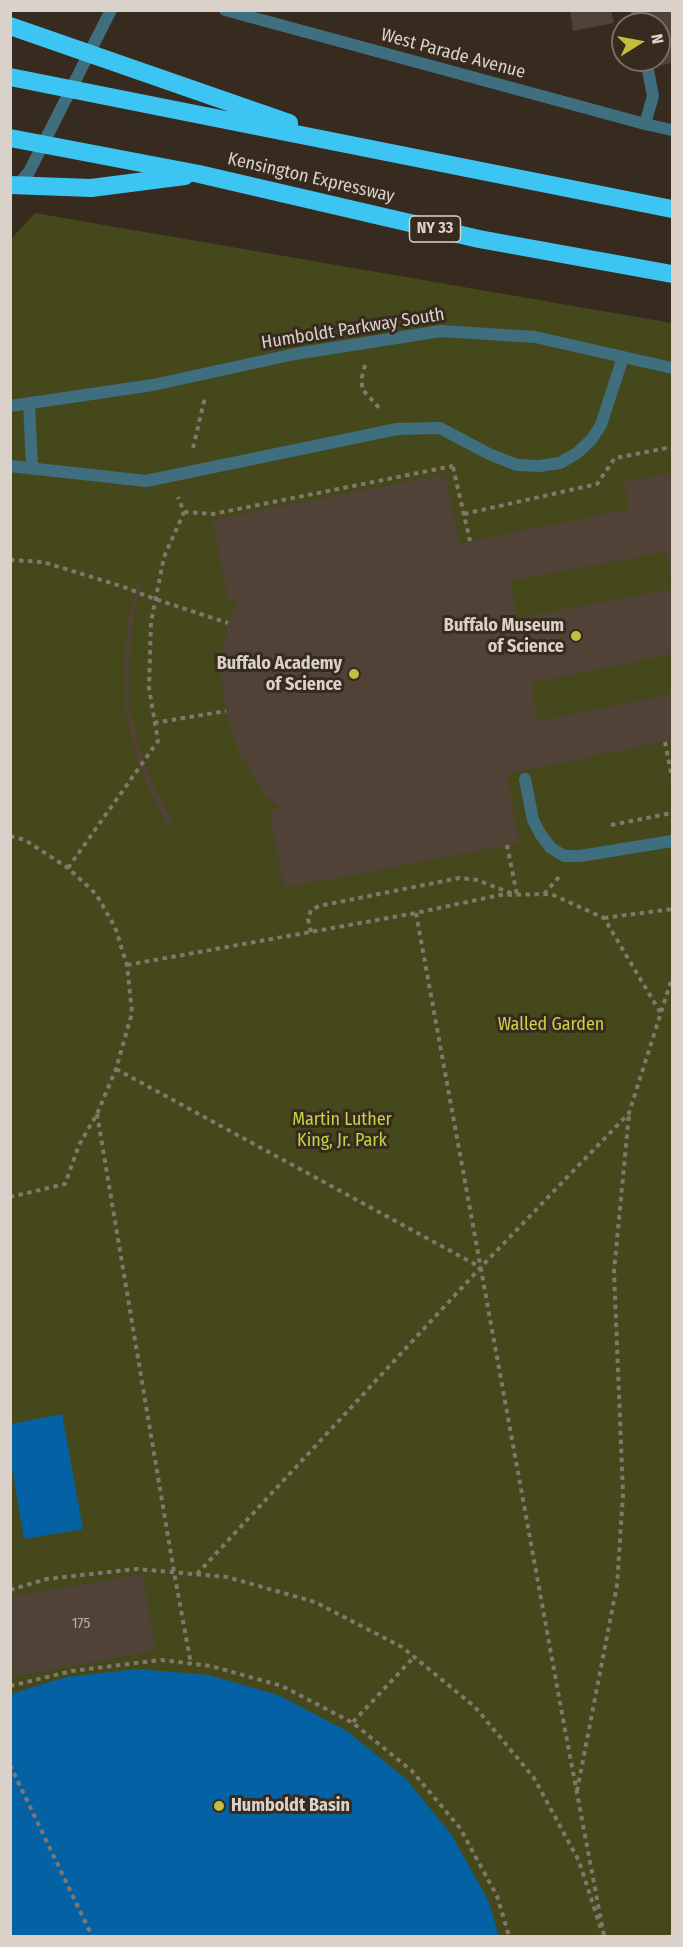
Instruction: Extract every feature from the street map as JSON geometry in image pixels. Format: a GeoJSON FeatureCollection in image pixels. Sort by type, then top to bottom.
{"type":"FeatureCollection","features":[{"type":"Feature","properties":{"kind":"highway"},"geometry":{"type":"LineString","coordinates":[[10,26],[345,142]]}},
{"type":"Feature","properties":{"kind":"highway","name":"Kensington Expressway"},"geometry":{"type":"LineString","coordinates":[[10,77],[672,209]]}},
{"type":"Feature","properties":{"kind":"highway","name":"Kensington Expressway"},"geometry":{"type":"LineString","coordinates":[[10,138],[200,174],[479,239],[672,274]]}},
{"type":"Feature","properties":{"kind":"highway"},"geometry":{"type":"LineString","coordinates":[[10,184],[91,188],[200,174]]}},
{"type":"Feature","properties":{"kind":"street"},"geometry":{"type":"LineString","coordinates":[[10,193],[29,172],[111,10]]}},
{"type":"Feature","properties":{"kind":"street","name":"West Parade Avenue"},"geometry":{"type":"LineString","coordinates":[[225,10],[672,130]]}},
{"type":"Feature","properties":{"kind":"street"},"geometry":{"type":"LineString","coordinates":[[645,124],[653,96],[648,72]]}},
{"type":"Feature","properties":{"kind":"street","name":"Humboldt Parkway South"},"geometry":{"type":"LineString","coordinates":[[10,406],[153,386],[296,354],[441,331],[535,338],[672,368]]}},
{"type":"Feature","properties":{"kind":"street"},"geometry":{"type":"LineString","coordinates":[[10,466],[146,481],[397,429],[441,428],[489,454],[517,465],[539,466],[560,463],[577,453],[591,440],[601,425],[623,357]]}},
{"type":"Feature","properties":{"kind":"street"},"geometry":{"type":"LineString","coordinates":[[29,403],[32,468]]}},
{"type":"Feature","properties":{"kind":"street"},"geometry":{"type":"LineString","coordinates":[[525,780],[533,820],[551,848],[564,856],[580,856],[672,841]]}},
{"type":"Feature","properties":{"kind":"path"},"geometry":{"type":"LineString","coordinates":[[372,342],[362,377],[362,389],[397,429]]}},
{"type":"Feature","properties":{"kind":"path"},"geometry":{"type":"LineString","coordinates":[[187,473],[210,373]]}},
{"type":"Feature","properties":{"kind":"path"},"geometry":{"type":"LineString","coordinates":[[445,431],[470,542]]}},
{"type":"Feature","properties":{"kind":"path"},"geometry":{"type":"LineString","coordinates":[[184,512],[213,513],[453,466]]}},
{"type":"Feature","properties":{"kind":"path"},"geometry":{"type":"LineString","coordinates":[[68,868],[158,741],[149,688],[151,622],[164,557],[184,512],[170,477]]}},
{"type":"Feature","properties":{"kind":"path"},"geometry":{"type":"LineString","coordinates":[[10,560],[43,562],[228,623]]}},
{"type":"Feature","properties":{"kind":"path"},"geometry":{"type":"LineString","coordinates":[[154,723],[226,711]]}},
{"type":"Feature","properties":{"kind":"path"},"geometry":{"type":"LineString","coordinates":[[665,742],[672,778]]}},
{"type":"Feature","properties":{"kind":"path"},"geometry":{"type":"LineString","coordinates":[[611,825],[672,813]]}},
{"type":"Feature","properties":{"kind":"path"},"geometry":{"type":"LineString","coordinates":[[10,836],[25,840],[68,868],[96,894],[116,927],[127,965],[132,1013],[116,1069],[97,1114],[79,1145],[65,1184],[10,1197]]}},
{"type":"Feature","properties":{"kind":"path"},"geometry":{"type":"LineString","coordinates":[[507,845],[517,895]]}},
{"type":"Feature","properties":{"kind":"path"},"geometry":{"type":"LineString","coordinates":[[311,932],[308,919],[311,910],[319,906],[459,878],[477,880],[517,895]]}},
{"type":"Feature","properties":{"kind":"path"},"geometry":{"type":"LineString","coordinates":[[127,965],[416,913],[500,895],[550,894],[604,918],[672,909]]}},
{"type":"Feature","properties":{"kind":"path"},"geometry":{"type":"LineString","coordinates":[[416,913],[576,1794],[604,1936]]}},
{"type":"Feature","properties":{"kind":"path"},"geometry":{"type":"LineString","coordinates":[[604,918],[661,1013]]}},
{"type":"Feature","properties":{"kind":"path"},"geometry":{"type":"LineString","coordinates":[[576,1794],[618,1574],[624,1494],[614,1271],[629,1113],[672,978]]}},
{"type":"Feature","properties":{"kind":"path"},"geometry":{"type":"LineString","coordinates":[[116,1069],[481,1267]]}},
{"type":"Feature","properties":{"kind":"path"},"geometry":{"type":"LineString","coordinates":[[197,1574],[481,1267],[629,1113]]}},
{"type":"Feature","properties":{"kind":"path"},"geometry":{"type":"LineString","coordinates":[[97,1114],[191,1664]]}},
{"type":"Feature","properties":{"kind":"path"},"geometry":{"type":"LineString","coordinates":[[10,1590],[46,1579],[137,1569],[227,1577],[315,1602],[402,1647],[475,1707],[534,1778],[579,1861],[604,1936]]}},
{"type":"Feature","properties":{"kind":"path"},"geometry":{"type":"LineString","coordinates":[[353,1723],[414,1658]]}},
{"type":"Feature","properties":{"kind":"path"},"geometry":{"type":"LineString","coordinates":[[10,1686],[72,1671],[161,1660],[211,1666],[282,1686],[353,1723],[412,1771],[460,1828],[497,1896],[509,1936]]}},
{"type":"Feature","properties":{"kind":"path"},"geometry":{"type":"LineString","coordinates":[[10,1765],[92,1936]]}},
{"type":"Feature","properties":{"kind":"green space","name":"Martin Luther King, Jr. Park"},"geometry":{"type":"Polygon","coordinates":[[[35,213],[672,323],[672,1936],[11,1936],[11,239],[35,213]]]}},
{"type":"Feature","properties":{"kind":"water"},"geometry":{"type":"Polygon","coordinates":[[[62,1414],[83,1529],[24,1539],[11,1462],[11,1424],[62,1414]]]}},
{"type":"Feature","properties":{"kind":"water","name":"Humboldt Basin"},"geometry":{"type":"Polygon","coordinates":[[[138,1669],[209,1675],[278,1695],[347,1731],[405,1778],[451,1834],[488,1900],[499,1936],[11,1936],[11,1694],[66,1677],[138,1669]]]}},
{"type":"Feature","properties":{"kind":"building"},"geometry":{"type":"Polygon","coordinates":[[[570,10],[611,10],[611,24],[573,31],[570,10]]]}},
{"type":"Feature","properties":{"kind":"building"},"geometry":{"type":"Polygon","coordinates":[[[642,10],[672,10],[672,63],[671,12],[642,12],[642,10]]]}},
{"type":"Feature","properties":{"kind":"building","name":"Buffalo Academy of Science"},"geometry":{"type":"Polygon","coordinates":[[[672,472],[672,582],[666,552],[510,581],[517,618],[672,589],[672,654],[531,683],[539,721],[672,694],[672,740],[507,774],[519,843],[284,888],[269,810],[280,808],[265,794],[242,758],[226,711],[221,659],[228,623],[238,598],[228,600],[212,520],[445,474],[460,543],[629,509],[624,482],[672,472]]]}},
{"type":"Feature","properties":{"kind":"building"},"geometry":{"type":"Polygon","coordinates":[[[138,580],[142,581],[133,621],[129,664],[129,705],[141,752],[154,787],[174,825],[169,828],[149,790],[135,753],[125,706],[124,663],[128,622],[138,580]]]}},
{"type":"Feature","properties":{"kind":"building"},"geometry":{"type":"Polygon","coordinates":[[[142,1574],[156,1651],[10,1677],[10,1597],[142,1574]]]}},
{"type":"Feature","properties":{"kind":"place","name":"Buffalo Museum of Science"},"geometry":{"type":"Point","coordinates":[576,636]}},
{"type":"Feature","properties":{"kind":"place","name":"Buffalo Academy of Science"},"geometry":{"type":"Point","coordinates":[354,674]}},
{"type":"Feature","properties":{"kind":"place","name":"Humboldt Basin"},"geometry":{"type":"Point","coordinates":[219,1806]}},
{"type":"Feature","properties":{"kind":"park label","name":"Walled Garden"},"geometry":{"type":"Point","coordinates":[551,1025]}}]}
